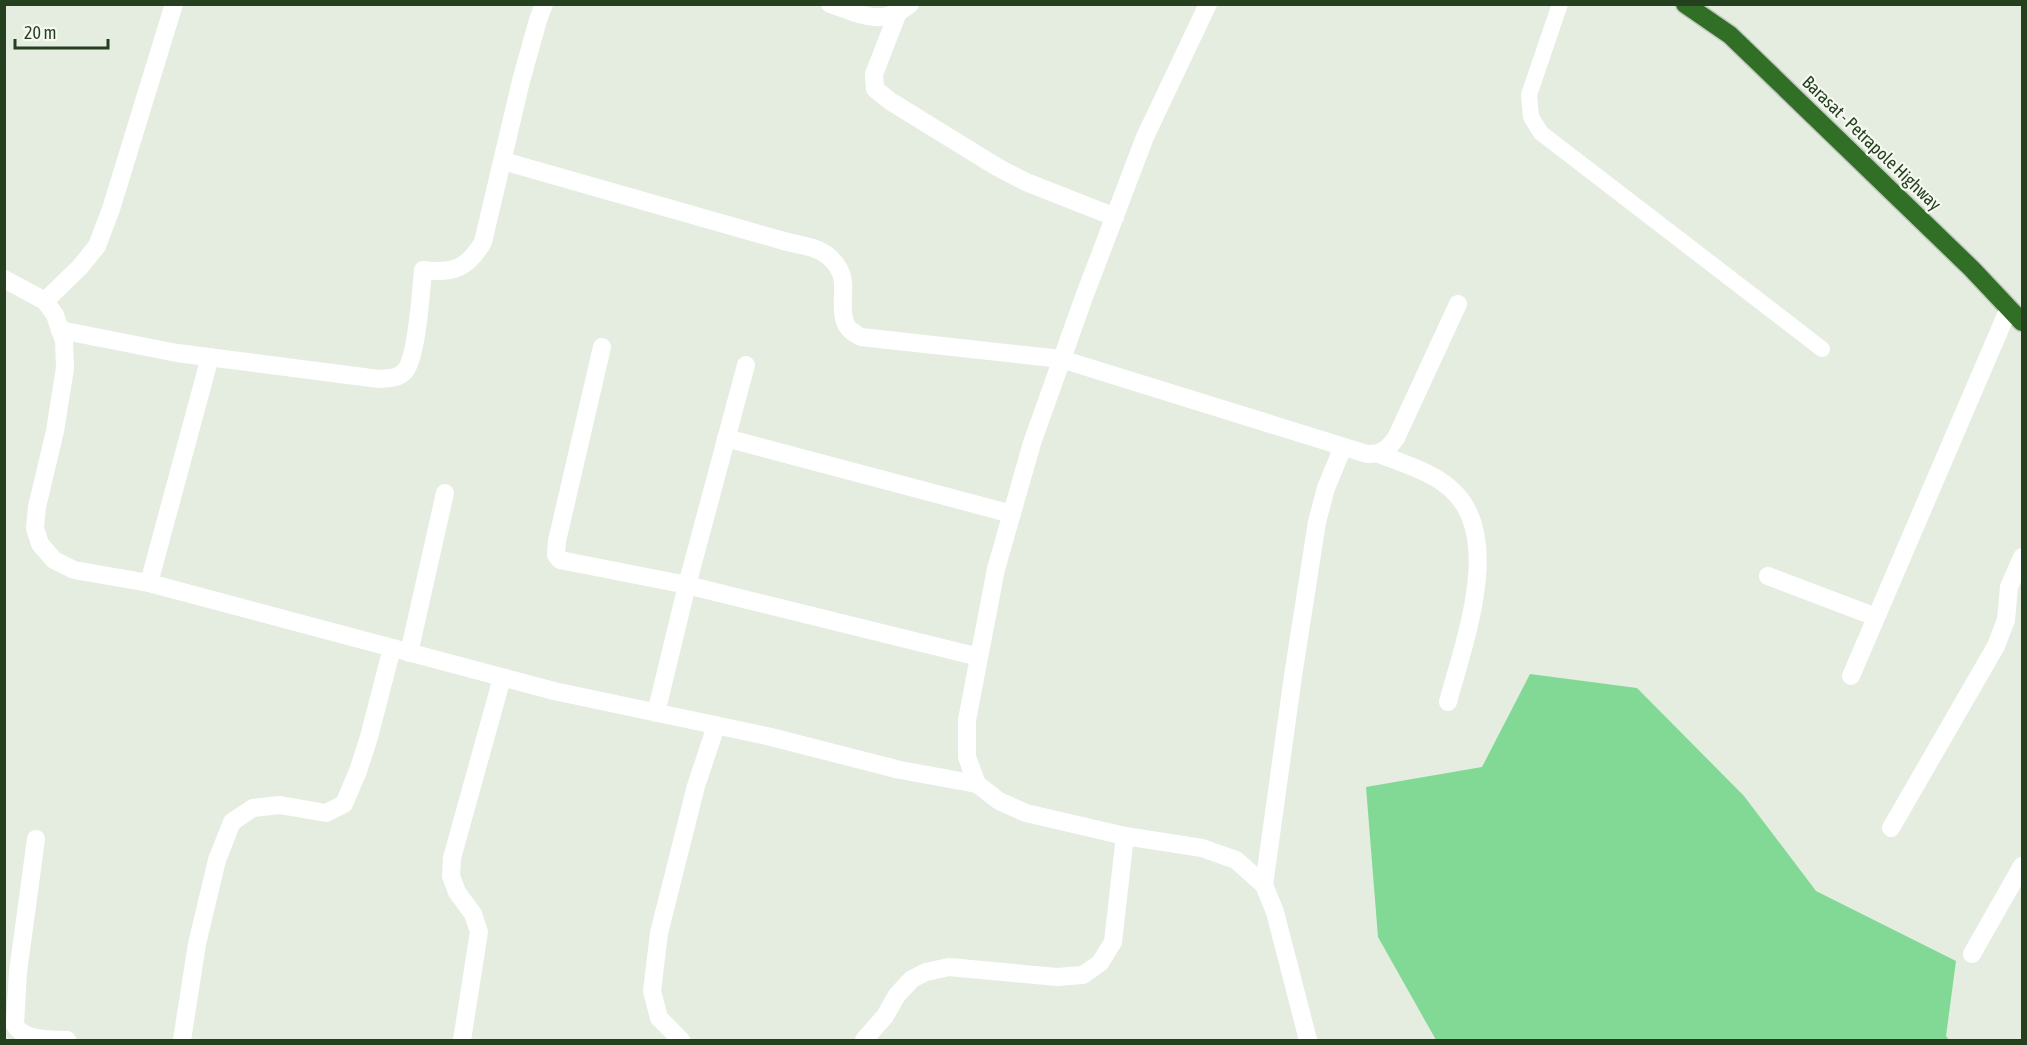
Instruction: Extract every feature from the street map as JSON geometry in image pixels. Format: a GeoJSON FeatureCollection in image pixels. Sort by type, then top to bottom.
{"type":"FeatureCollection","features":[{"type":"Feature","properties":{"kind":"highway","name":"Barasat - Petrapole Highway"},"geometry":{"type":"LineString","coordinates":[[1685,4],[1730,35],[1972,269],[2022,322]]}},
{"type":"Feature","properties":{"kind":"street"},"geometry":{"type":"LineString","coordinates":[[45,301],[80,267],[97,246],[111,209],[174,4]]}},
{"type":"Feature","properties":{"kind":"street"},"geometry":{"type":"LineString","coordinates":[[60,330],[210,357],[379,379],[395,378],[405,372],[410,362],[415,339],[423,270],[441,272],[458,269],[474,257],[483,242],[521,81],[544,4]]}},
{"type":"Feature","properties":{"kind":"street"},"geometry":{"type":"LineString","coordinates":[[830,4],[874,18],[904,10]]}},
{"type":"Feature","properties":{"kind":"street"},"geometry":{"type":"LineString","coordinates":[[977,784],[967,757],[966,720],[996,569],[1032,443],[1061,359],[1145,137],[1208,4]]}},
{"type":"Feature","properties":{"kind":"street"},"geometry":{"type":"LineString","coordinates":[[904,10],[876,66],[875,88],[890,101],[997,167],[1026,182],[1115,217]]}},
{"type":"Feature","properties":{"kind":"street"},"geometry":{"type":"LineString","coordinates":[[503,161],[811,248],[827,256],[840,271],[844,290],[845,323],[861,338],[1061,359],[1343,447],[1367,454],[1379,454],[1436,478],[1456,493],[1466,507],[1475,534],[1478,558],[1474,601],[1448,702]]}},
{"type":"Feature","properties":{"kind":"street"},"geometry":{"type":"LineString","coordinates":[[4,279],[45,301],[55,315],[64,341],[65,368],[55,431],[37,507],[35,528],[40,544],[54,560],[74,570],[149,583],[502,678],[766,736],[900,770],[977,784],[999,801],[1026,813],[1125,836],[1202,848],[1236,860],[1264,885],[1275,912],[1308,1041]]}},
{"type":"Feature","properties":{"kind":"street"},"geometry":{"type":"LineString","coordinates":[[1379,454],[1388,449],[1396,438],[1458,304]]}},
{"type":"Feature","properties":{"kind":"street"},"geometry":{"type":"LineString","coordinates":[[1851,676],[2009,308]]}},
{"type":"Feature","properties":{"kind":"street"},"geometry":{"type":"LineString","coordinates":[[602,347],[557,541],[556,555],[560,560],[687,585],[979,657]]}},
{"type":"Feature","properties":{"kind":"street"},"geometry":{"type":"LineString","coordinates":[[149,583],[210,357]]}},
{"type":"Feature","properties":{"kind":"street"},"geometry":{"type":"LineString","coordinates":[[656,713],[687,585],[746,365]]}},
{"type":"Feature","properties":{"kind":"street"},"geometry":{"type":"LineString","coordinates":[[726,438],[1012,514]]}},
{"type":"Feature","properties":{"kind":"street"},"geometry":{"type":"LineString","coordinates":[[1264,885],[1317,522],[1326,488],[1343,447]]}},
{"type":"Feature","properties":{"kind":"street"},"geometry":{"type":"LineString","coordinates":[[182,1041],[200,934],[217,860],[232,822],[253,808],[280,805],[326,813],[344,804],[401,651],[445,493]]}},
{"type":"Feature","properties":{"kind":"street"},"geometry":{"type":"LineString","coordinates":[[1891,828],[1996,646],[2006,620],[2009,587],[2022,557]]}},
{"type":"Feature","properties":{"kind":"street"},"geometry":{"type":"LineString","coordinates":[[1768,576],[1876,617]]}},
{"type":"Feature","properties":{"kind":"street"},"geometry":{"type":"LineString","coordinates":[[462,1041],[479,932],[473,914],[457,892],[451,876],[452,858],[502,678]]}},
{"type":"Feature","properties":{"kind":"street"},"geometry":{"type":"LineString","coordinates":[[681,1041],[659,1018],[652,991],[659,933],[696,786],[716,726]]}},
{"type":"Feature","properties":{"kind":"street"},"geometry":{"type":"LineString","coordinates":[[864,1041],[885,1016],[897,994],[912,979],[926,972],[950,967],[1057,977],[1083,975],[1100,963],[1113,942],[1125,836]]}},
{"type":"Feature","properties":{"kind":"street"},"geometry":{"type":"LineString","coordinates":[[36,839],[18,972],[15,1025],[18,1031],[26,1035],[67,1041]]}},
{"type":"Feature","properties":{"kind":"street"},"geometry":{"type":"LineString","coordinates":[[1972,954],[2022,866]]}},
{"type":"Feature","properties":{"kind":"lane"},"geometry":{"type":"LineString","coordinates":[[1560,4],[1529,95],[1531,117],[1541,133],[1822,349]]}},
{"type":"Feature","properties":{"kind":"shaded area"},"geometry":{"type":"Polygon","coordinates":[[[1530,674],[1637,688],[1744,796],[1816,891],[1956,961],[1946,1036],[1949,1040],[1436,1040],[1378,937],[1366,787],[1482,767],[1530,674]]]}}]}
